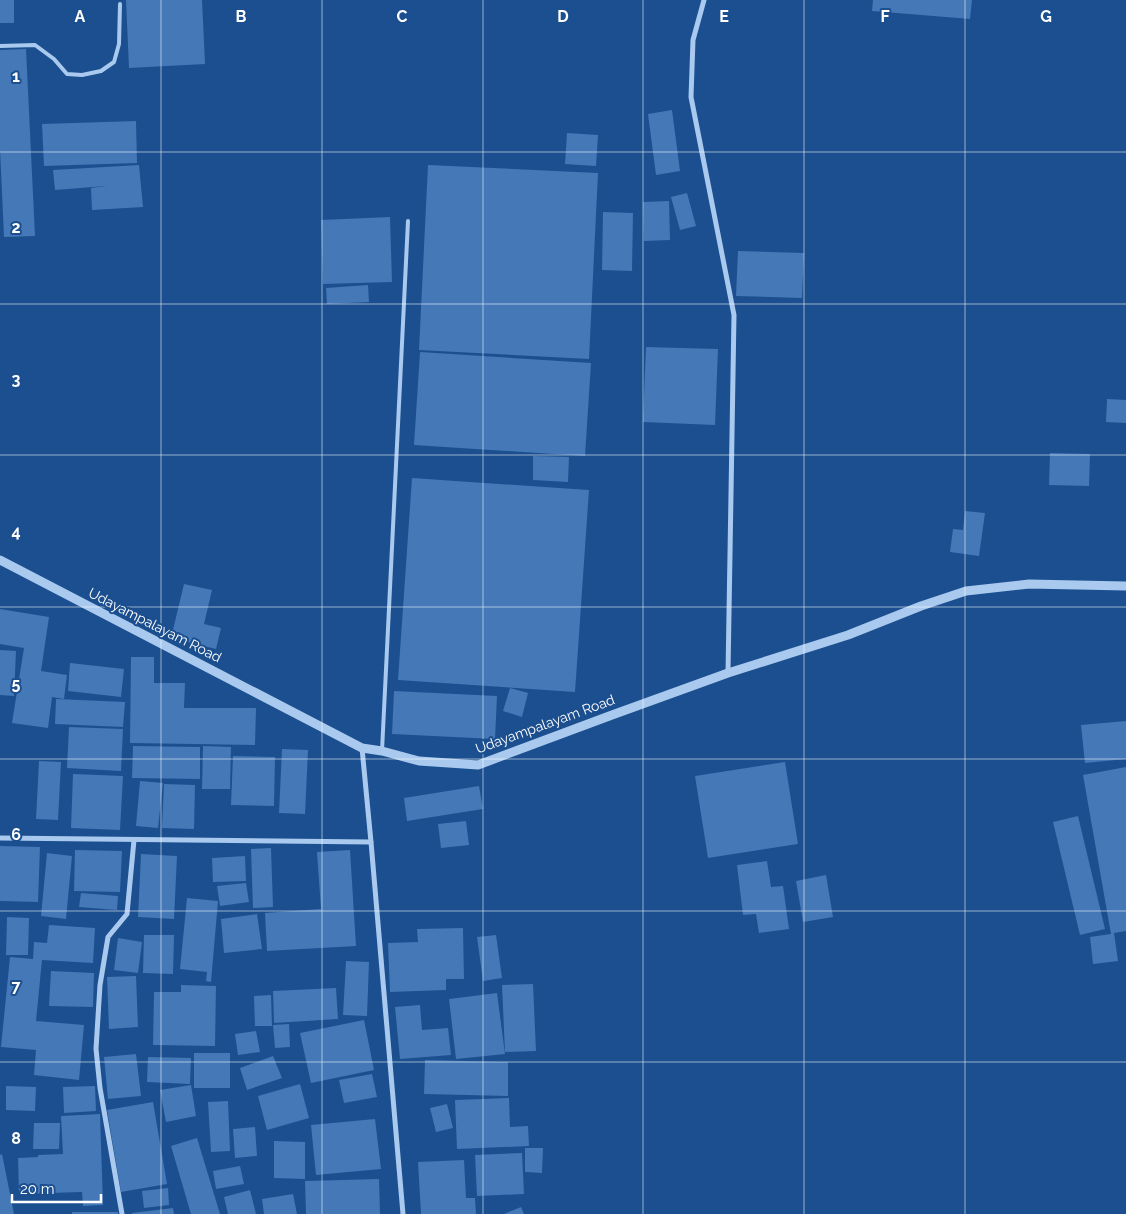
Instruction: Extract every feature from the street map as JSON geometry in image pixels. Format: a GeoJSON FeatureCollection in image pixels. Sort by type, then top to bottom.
{"type":"FeatureCollection","features":[{"type":"Feature","properties":{"kind":"street"},"geometry":{"type":"LineString","coordinates":[[704,0],[693,40],[692,97],[734,315],[728,674]]}},
{"type":"Feature","properties":{"kind":"street","name":"Udayampalayam Road"},"geometry":{"type":"LineString","coordinates":[[0,560],[362,748],[382,751],[419,762],[478,765],[612,714],[848,635],[921,606],[966,591],[1029,584],[1126,586]]}},
{"type":"Feature","properties":{"kind":"street"},"geometry":{"type":"LineString","coordinates":[[362,748],[372,842],[403,1214]]}},
{"type":"Feature","properties":{"kind":"street"},"geometry":{"type":"LineString","coordinates":[[0,838],[372,842]]}},
{"type":"Feature","properties":{"kind":"street"},"geometry":{"type":"LineString","coordinates":[[122,1214],[100,1088],[96,1049],[100,985],[108,937],[127,914],[134,840]]}},
{"type":"Feature","properties":{"kind":"lane"},"geometry":{"type":"LineString","coordinates":[[0,46],[35,45],[54,59],[67,74],[82,75],[101,71],[114,62],[119,44],[120,4]]}},
{"type":"Feature","properties":{"kind":"lane"},"geometry":{"type":"LineString","coordinates":[[382,751],[408,221]]}},
{"type":"Feature","properties":{"kind":"building"},"geometry":{"type":"Polygon","coordinates":[[[0,0],[14,0],[14,23],[0,23],[0,0]]]}},
{"type":"Feature","properties":{"kind":"building"},"geometry":{"type":"Polygon","coordinates":[[[126,0],[202,0],[205,64],[129,68],[126,0]]]}},
{"type":"Feature","properties":{"kind":"building"},"geometry":{"type":"Polygon","coordinates":[[[873,0],[972,0],[970,19],[872,11],[873,0]]]}},
{"type":"Feature","properties":{"kind":"building"},"geometry":{"type":"Polygon","coordinates":[[[26,49],[35,236],[4,237],[0,149],[0,50],[26,49]]]}},
{"type":"Feature","properties":{"kind":"building"},"geometry":{"type":"Polygon","coordinates":[[[672,110],[680,171],[656,175],[648,114],[672,110]]]}},
{"type":"Feature","properties":{"kind":"building"},"geometry":{"type":"Polygon","coordinates":[[[136,121],[137,163],[44,166],[42,124],[136,121]]]}},
{"type":"Feature","properties":{"kind":"building"},"geometry":{"type":"Polygon","coordinates":[[[567,133],[598,135],[596,166],[565,164],[567,133]]]}},
{"type":"Feature","properties":{"kind":"building"},"geometry":{"type":"Polygon","coordinates":[[[139,165],[143,207],[92,210],[91,188],[106,186],[55,190],[53,170],[139,165]]]}},
{"type":"Feature","properties":{"kind":"building"},"geometry":{"type":"Polygon","coordinates":[[[428,165],[598,173],[589,359],[419,350],[428,165]]]}},
{"type":"Feature","properties":{"kind":"building"},"geometry":{"type":"Polygon","coordinates":[[[687,193],[696,226],[680,230],[671,197],[687,193]]]}},
{"type":"Feature","properties":{"kind":"building"},"geometry":{"type":"Polygon","coordinates":[[[669,201],[670,240],[644,241],[643,202],[669,201]]]}},
{"type":"Feature","properties":{"kind":"building"},"geometry":{"type":"Polygon","coordinates":[[[603,212],[633,213],[632,271],[602,270],[603,212]]]}},
{"type":"Feature","properties":{"kind":"building"},"geometry":{"type":"Polygon","coordinates":[[[390,217],[392,282],[323,284],[321,220],[390,217]]]}},
{"type":"Feature","properties":{"kind":"building"},"geometry":{"type":"Polygon","coordinates":[[[738,251],[804,253],[802,298],[736,296],[738,251]]]}},
{"type":"Feature","properties":{"kind":"building"},"geometry":{"type":"Polygon","coordinates":[[[368,285],[369,302],[327,304],[326,288],[368,285]]]}},
{"type":"Feature","properties":{"kind":"building"},"geometry":{"type":"Polygon","coordinates":[[[646,347],[718,349],[715,425],[643,422],[646,347]]]}},
{"type":"Feature","properties":{"kind":"building"},"geometry":{"type":"Polygon","coordinates":[[[420,352],[591,363],[585,456],[414,445],[420,352]]]}},
{"type":"Feature","properties":{"kind":"building"},"geometry":{"type":"Polygon","coordinates":[[[1107,399],[1126,400],[1126,423],[1106,422],[1107,399]]]}},
{"type":"Feature","properties":{"kind":"building"},"geometry":{"type":"Polygon","coordinates":[[[1050,453],[1090,454],[1089,486],[1049,485],[1050,453]]]}},
{"type":"Feature","properties":{"kind":"building"},"geometry":{"type":"Polygon","coordinates":[[[533,456],[569,457],[568,482],[533,480],[533,456]]]}},
{"type":"Feature","properties":{"kind":"building"},"geometry":{"type":"Polygon","coordinates":[[[412,478],[589,490],[575,692],[398,680],[412,478]]]}},
{"type":"Feature","properties":{"kind":"building"},"geometry":{"type":"Polygon","coordinates":[[[965,511],[985,513],[979,556],[950,552],[953,529],[963,530],[965,511]]]}},
{"type":"Feature","properties":{"kind":"building"},"geometry":{"type":"Polygon","coordinates":[[[184,584],[212,590],[204,624],[221,628],[216,649],[171,638],[184,584]]]}},
{"type":"Feature","properties":{"kind":"building"},"geometry":{"type":"Polygon","coordinates":[[[0,609],[49,617],[41,671],[67,675],[64,699],[52,697],[48,728],[12,723],[24,648],[0,644],[0,609]]]}},
{"type":"Feature","properties":{"kind":"building"},"geometry":{"type":"Polygon","coordinates":[[[0,650],[16,651],[14,696],[0,695],[0,650]]]}},
{"type":"Feature","properties":{"kind":"building"},"geometry":{"type":"Polygon","coordinates":[[[131,657],[154,657],[154,683],[185,683],[184,708],[256,708],[255,745],[130,743],[131,657]]]}},
{"type":"Feature","properties":{"kind":"building"},"geometry":{"type":"Polygon","coordinates":[[[70,663],[124,669],[121,697],[68,691],[70,663]]]}},
{"type":"Feature","properties":{"kind":"building"},"geometry":{"type":"Polygon","coordinates":[[[510,688],[528,693],[522,717],[503,711],[510,688]]]}},
{"type":"Feature","properties":{"kind":"building"},"geometry":{"type":"Polygon","coordinates":[[[394,691],[497,696],[495,739],[392,734],[394,691]]]}},
{"type":"Feature","properties":{"kind":"building"},"geometry":{"type":"Polygon","coordinates":[[[56,699],[125,702],[123,727],[55,724],[56,699]]]}},
{"type":"Feature","properties":{"kind":"building"},"geometry":{"type":"Polygon","coordinates":[[[1126,721],[1126,759],[1085,763],[1081,725],[1126,721]]]}},
{"type":"Feature","properties":{"kind":"building"},"geometry":{"type":"Polygon","coordinates":[[[69,727],[123,729],[121,771],[67,768],[69,727]]]}},
{"type":"Feature","properties":{"kind":"building"},"geometry":{"type":"Polygon","coordinates":[[[133,746],[200,747],[200,779],[132,778],[133,746]]]}},
{"type":"Feature","properties":{"kind":"building"},"geometry":{"type":"Polygon","coordinates":[[[203,746],[231,747],[230,789],[202,789],[203,746]]]}},
{"type":"Feature","properties":{"kind":"building"},"geometry":{"type":"Polygon","coordinates":[[[282,749],[308,750],[305,814],[279,813],[282,749]]]}},
{"type":"Feature","properties":{"kind":"building"},"geometry":{"type":"Polygon","coordinates":[[[233,756],[275,757],[274,806],[231,805],[233,756]]]}},
{"type":"Feature","properties":{"kind":"building"},"geometry":{"type":"Polygon","coordinates":[[[39,761],[61,762],[58,820],[36,819],[39,761]]]}},
{"type":"Feature","properties":{"kind":"building"},"geometry":{"type":"Polygon","coordinates":[[[785,762],[798,844],[708,858],[695,776],[785,762]]]}},
{"type":"Feature","properties":{"kind":"building"},"geometry":{"type":"Polygon","coordinates":[[[1126,767],[1126,931],[1114,933],[1118,961],[1093,964],[1090,937],[1111,934],[1083,775],[1126,767]]]}},
{"type":"Feature","properties":{"kind":"building"},"geometry":{"type":"Polygon","coordinates":[[[73,774],[123,776],[120,830],[71,828],[73,774]]]}},
{"type":"Feature","properties":{"kind":"building"},"geometry":{"type":"Polygon","coordinates":[[[140,781],[163,783],[158,828],[136,826],[140,781]]]}},
{"type":"Feature","properties":{"kind":"building"},"geometry":{"type":"Polygon","coordinates":[[[164,784],[195,785],[194,829],[162,828],[164,784]]]}},
{"type":"Feature","properties":{"kind":"building"},"geometry":{"type":"Polygon","coordinates":[[[479,786],[483,809],[407,821],[404,798],[479,786]]]}},
{"type":"Feature","properties":{"kind":"building"},"geometry":{"type":"Polygon","coordinates":[[[1078,816],[1105,929],[1080,935],[1053,822],[1078,816]]]}},
{"type":"Feature","properties":{"kind":"building"},"geometry":{"type":"Polygon","coordinates":[[[466,821],[469,845],[441,848],[438,824],[466,821]]]}},
{"type":"Feature","properties":{"kind":"building"},"geometry":{"type":"Polygon","coordinates":[[[0,846],[40,847],[38,902],[0,901],[0,846]]]}},
{"type":"Feature","properties":{"kind":"building"},"geometry":{"type":"Polygon","coordinates":[[[271,848],[273,907],[253,908],[251,849],[271,848]]]}},
{"type":"Feature","properties":{"kind":"building"},"geometry":{"type":"Polygon","coordinates":[[[75,850],[122,851],[120,892],[74,891],[75,850]]]}},
{"type":"Feature","properties":{"kind":"building"},"geometry":{"type":"Polygon","coordinates":[[[350,850],[356,946],[267,951],[265,913],[321,909],[317,852],[350,850]]]}},
{"type":"Feature","properties":{"kind":"building"},"geometry":{"type":"Polygon","coordinates":[[[47,853],[72,856],[66,919],[41,916],[47,853]]]}},
{"type":"Feature","properties":{"kind":"building"},"geometry":{"type":"Polygon","coordinates":[[[141,854],[177,856],[174,919],[138,917],[141,854]]]}},
{"type":"Feature","properties":{"kind":"building"},"geometry":{"type":"Polygon","coordinates":[[[245,856],[246,881],[213,882],[212,858],[245,856]]]}},
{"type":"Feature","properties":{"kind":"building"},"geometry":{"type":"Polygon","coordinates":[[[767,861],[771,887],[783,886],[789,929],[759,933],[756,914],[743,915],[737,865],[767,861]]]}},
{"type":"Feature","properties":{"kind":"building"},"geometry":{"type":"Polygon","coordinates":[[[826,875],[833,917],[803,922],[796,881],[826,875]]]}},
{"type":"Feature","properties":{"kind":"building"},"geometry":{"type":"Polygon","coordinates":[[[246,883],[249,902],[220,906],[217,886],[246,883]]]}},
{"type":"Feature","properties":{"kind":"building"},"geometry":{"type":"Polygon","coordinates":[[[81,893],[118,896],[117,910],[79,907],[81,893]]]}},
{"type":"Feature","properties":{"kind":"building"},"geometry":{"type":"Polygon","coordinates":[[[187,898],[218,901],[211,982],[206,981],[207,972],[180,969],[187,898]]]}},
{"type":"Feature","properties":{"kind":"building"},"geometry":{"type":"Polygon","coordinates":[[[257,914],[262,949],[224,953],[221,919],[257,914]]]}},
{"type":"Feature","properties":{"kind":"building"},"geometry":{"type":"Polygon","coordinates":[[[7,917],[29,918],[28,955],[6,955],[7,917]]]}},
{"type":"Feature","properties":{"kind":"building"},"geometry":{"type":"Polygon","coordinates":[[[49,925],[95,928],[93,963],[42,960],[36,1021],[84,1025],[79,1080],[34,1075],[36,1050],[1,1047],[10,957],[33,959],[34,942],[47,943],[49,925]]]}},
{"type":"Feature","properties":{"kind":"building"},"geometry":{"type":"Polygon","coordinates":[[[463,928],[464,979],[446,979],[446,990],[390,992],[388,943],[418,942],[417,929],[463,928]]]}},
{"type":"Feature","properties":{"kind":"building"},"geometry":{"type":"Polygon","coordinates":[[[144,935],[174,935],[173,974],[143,973],[144,935]]]}},
{"type":"Feature","properties":{"kind":"building"},"geometry":{"type":"Polygon","coordinates":[[[496,935],[502,978],[483,981],[477,937],[496,935]]]}},
{"type":"Feature","properties":{"kind":"building"},"geometry":{"type":"Polygon","coordinates":[[[118,938],[142,942],[138,973],[114,970],[118,938]]]}},
{"type":"Feature","properties":{"kind":"building"},"geometry":{"type":"Polygon","coordinates":[[[346,961],[369,962],[367,1016],[343,1015],[346,961]]]}},
{"type":"Feature","properties":{"kind":"building"},"geometry":{"type":"Polygon","coordinates":[[[51,971],[94,973],[93,1007],[49,1006],[51,971]]]}},
{"type":"Feature","properties":{"kind":"building"},"geometry":{"type":"Polygon","coordinates":[[[136,976],[138,1027],[109,1029],[107,977],[136,976]]]}},
{"type":"Feature","properties":{"kind":"building"},"geometry":{"type":"Polygon","coordinates":[[[533,984],[536,1051],[505,1052],[502,985],[533,984]]]}},
{"type":"Feature","properties":{"kind":"building"},"geometry":{"type":"Polygon","coordinates":[[[181,985],[216,986],[215,1046],[153,1045],[154,992],[181,992],[181,985]]]}},
{"type":"Feature","properties":{"kind":"building"},"geometry":{"type":"Polygon","coordinates":[[[336,988],[338,1019],[274,1023],[273,991],[336,988]]]}},
{"type":"Feature","properties":{"kind":"building"},"geometry":{"type":"Polygon","coordinates":[[[497,993],[505,1054],[456,1059],[449,999],[497,993]]]}},
{"type":"Feature","properties":{"kind":"building"},"geometry":{"type":"Polygon","coordinates":[[[271,995],[272,1026],[255,1026],[254,996],[271,995]]]}},
{"type":"Feature","properties":{"kind":"building"},"geometry":{"type":"Polygon","coordinates":[[[420,1005],[422,1030],[448,1028],[451,1055],[400,1059],[395,1007],[420,1005]]]}},
{"type":"Feature","properties":{"kind":"building"},"geometry":{"type":"Polygon","coordinates":[[[364,1020],[374,1070],[311,1083],[300,1033],[364,1020]]]}},
{"type":"Feature","properties":{"kind":"building"},"geometry":{"type":"Polygon","coordinates":[[[289,1024],[290,1047],[275,1048],[273,1025],[289,1024]]]}},
{"type":"Feature","properties":{"kind":"building"},"geometry":{"type":"Polygon","coordinates":[[[256,1031],[260,1052],[238,1055],[235,1034],[256,1031]]]}},
{"type":"Feature","properties":{"kind":"building"},"geometry":{"type":"Polygon","coordinates":[[[194,1053],[230,1053],[230,1088],[194,1088],[194,1053]]]}},
{"type":"Feature","properties":{"kind":"building"},"geometry":{"type":"Polygon","coordinates":[[[136,1054],[141,1096],[108,1099],[104,1057],[136,1054]]]}},
{"type":"Feature","properties":{"kind":"building"},"geometry":{"type":"Polygon","coordinates":[[[273,1056],[282,1078],[247,1090],[240,1068],[273,1056]]]}},
{"type":"Feature","properties":{"kind":"building"},"geometry":{"type":"Polygon","coordinates":[[[148,1057],[191,1058],[190,1084],[147,1082],[148,1057]]]}},
{"type":"Feature","properties":{"kind":"building"},"geometry":{"type":"Polygon","coordinates":[[[425,1060],[508,1062],[508,1096],[424,1094],[425,1060]]]}},
{"type":"Feature","properties":{"kind":"building"},"geometry":{"type":"Polygon","coordinates":[[[372,1074],[377,1097],[344,1103],[339,1080],[372,1074]]]}},
{"type":"Feature","properties":{"kind":"building"},"geometry":{"type":"Polygon","coordinates":[[[300,1084],[309,1118],[267,1130],[258,1096],[300,1084]]]}},
{"type":"Feature","properties":{"kind":"building"},"geometry":{"type":"Polygon","coordinates":[[[191,1085],[196,1116],[166,1122],[160,1090],[191,1085]]]}},
{"type":"Feature","properties":{"kind":"building"},"geometry":{"type":"Polygon","coordinates":[[[6,1086],[36,1087],[35,1111],[6,1110],[6,1086]]]}},
{"type":"Feature","properties":{"kind":"building"},"geometry":{"type":"Polygon","coordinates":[[[95,1086],[96,1111],[64,1113],[63,1087],[95,1086]]]}},
{"type":"Feature","properties":{"kind":"building"},"geometry":{"type":"Polygon","coordinates":[[[509,1098],[510,1127],[528,1126],[529,1146],[457,1149],[455,1100],[509,1098]]]}},
{"type":"Feature","properties":{"kind":"building"},"geometry":{"type":"Polygon","coordinates":[[[228,1101],[230,1151],[211,1152],[208,1102],[228,1101]]]}},
{"type":"Feature","properties":{"kind":"building"},"geometry":{"type":"Polygon","coordinates":[[[153,1102],[167,1184],[121,1192],[107,1110],[153,1102]]]}},
{"type":"Feature","properties":{"kind":"building"},"geometry":{"type":"Polygon","coordinates":[[[447,1104],[453,1128],[436,1132],[430,1108],[447,1104]]]}},
{"type":"Feature","properties":{"kind":"building"},"geometry":{"type":"Polygon","coordinates":[[[100,1114],[103,1205],[83,1206],[82,1192],[19,1194],[18,1158],[63,1154],[61,1116],[100,1114]]]}},
{"type":"Feature","properties":{"kind":"building"},"geometry":{"type":"Polygon","coordinates":[[[375,1119],[381,1169],[316,1175],[311,1125],[375,1119]]]}},
{"type":"Feature","properties":{"kind":"building"},"geometry":{"type":"Polygon","coordinates":[[[34,1123],[60,1123],[59,1149],[33,1149],[34,1123]]]}},
{"type":"Feature","properties":{"kind":"building"},"geometry":{"type":"Polygon","coordinates":[[[255,1127],[257,1156],[235,1158],[233,1129],[255,1127]]]}},
{"type":"Feature","properties":{"kind":"building"},"geometry":{"type":"Polygon","coordinates":[[[197,1138],[220,1214],[191,1214],[171,1146],[197,1138]]]}},
{"type":"Feature","properties":{"kind":"building"},"geometry":{"type":"Polygon","coordinates":[[[274,1141],[305,1142],[305,1179],[274,1178],[274,1141]]]}},
{"type":"Feature","properties":{"kind":"building"},"geometry":{"type":"Polygon","coordinates":[[[525,1148],[543,1148],[542,1173],[525,1172],[525,1148]]]}},
{"type":"Feature","properties":{"kind":"building"},"geometry":{"type":"Polygon","coordinates":[[[522,1153],[524,1194],[477,1196],[475,1155],[522,1153]]]}},
{"type":"Feature","properties":{"kind":"building"},"geometry":{"type":"Polygon","coordinates":[[[2,1154],[14,1214],[0,1214],[0,1155],[2,1154]]]}},
{"type":"Feature","properties":{"kind":"building"},"geometry":{"type":"Polygon","coordinates":[[[464,1160],[466,1198],[475,1198],[476,1214],[421,1214],[418,1162],[464,1160]]]}},
{"type":"Feature","properties":{"kind":"building"},"geometry":{"type":"Polygon","coordinates":[[[240,1166],[244,1184],[216,1189],[213,1171],[240,1166]]]}},
{"type":"Feature","properties":{"kind":"building"},"geometry":{"type":"Polygon","coordinates":[[[379,1179],[380,1214],[306,1214],[305,1181],[379,1179]]]}},
{"type":"Feature","properties":{"kind":"building"},"geometry":{"type":"Polygon","coordinates":[[[168,1188],[169,1205],[144,1208],[142,1191],[168,1188]]]}},
{"type":"Feature","properties":{"kind":"building"},"geometry":{"type":"Polygon","coordinates":[[[250,1190],[256,1214],[228,1214],[224,1197],[250,1190]]]}},
{"type":"Feature","properties":{"kind":"building"},"geometry":{"type":"Polygon","coordinates":[[[293,1194],[297,1214],[264,1214],[262,1199],[293,1194]]]}},
{"type":"Feature","properties":{"kind":"building"},"geometry":{"type":"Polygon","coordinates":[[[521,1207],[524,1214],[504,1214],[521,1207]]]}},
{"type":"Feature","properties":{"kind":"building"},"geometry":{"type":"Polygon","coordinates":[[[173,1208],[174,1214],[132,1214],[132,1213],[173,1208]]]}},
{"type":"Feature","properties":{"kind":"building"},"geometry":{"type":"Polygon","coordinates":[[[72,1212],[118,1212],[118,1214],[72,1214],[72,1212]]]}}]}
